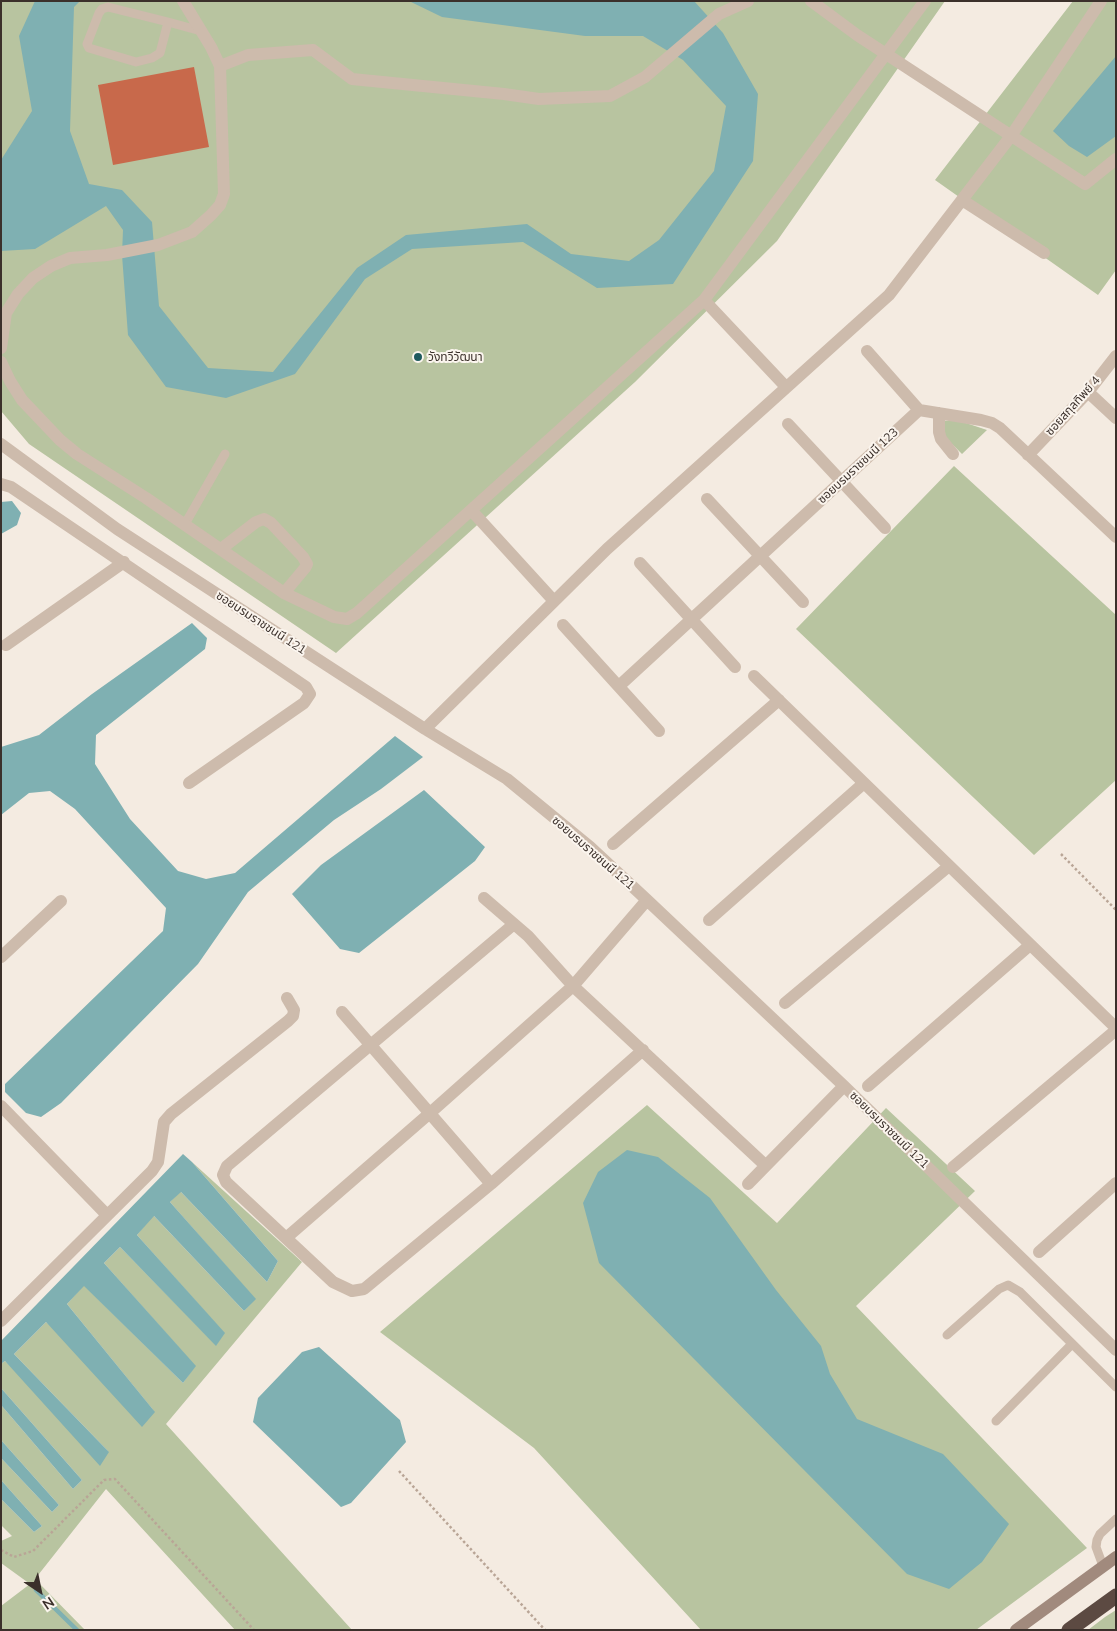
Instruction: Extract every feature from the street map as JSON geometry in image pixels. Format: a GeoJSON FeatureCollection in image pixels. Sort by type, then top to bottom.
{"type":"FeatureCollection","features":[{"type":"Feature","properties":{"kind":"highway"},"geometry":{"type":"LineString","coordinates":[[1069,1630],[1116,1596]]}},
{"type":"Feature","properties":{"kind":"main road"},"geometry":{"type":"LineString","coordinates":[[1016,1630],[1116,1557]]}},
{"type":"Feature","properties":{"kind":"street"},"geometry":{"type":"LineString","coordinates":[[1,348],[4,314],[18,294],[33,278],[52,266],[70,258],[107,255],[158,245],[192,232],[220,205],[224,188],[220,66],[183,1]]}},
{"type":"Feature","properties":{"kind":"street"},"geometry":{"type":"LineString","coordinates":[[220,66],[248,55],[314,50],[352,80],[539,99],[610,96],[645,77],[719,14],[748,1]]}},
{"type":"Feature","properties":{"kind":"street"},"geometry":{"type":"LineString","coordinates":[[811,1],[857,35],[1085,184],[1116,159]]}},
{"type":"Feature","properties":{"kind":"street"},"geometry":{"type":"LineString","coordinates":[[1,362],[22,400],[60,440],[77,454],[185,524],[284,593],[334,618],[347,619],[357,613],[704,300],[925,1]]}},
{"type":"Feature","properties":{"kind":"street"},"geometry":{"type":"LineString","coordinates":[[425,729],[607,549],[889,295],[1011,136],[1101,1]]}},
{"type":"Feature","properties":{"kind":"street"},"geometry":{"type":"LineString","coordinates":[[962,200],[1044,253]]}},
{"type":"Feature","properties":{"kind":"street"},"geometry":{"type":"LineString","coordinates":[[704,300],[786,388]]}},
{"type":"Feature","properties":{"kind":"street"},"geometry":{"type":"LineString","coordinates":[[867,351],[919,410],[992,423],[1000,428],[1116,537]]}},
{"type":"Feature","properties":{"kind":"street","name":"ซอยสกุลทิพย์ 4"},"geometry":{"type":"LineString","coordinates":[[1028,455],[1088,392],[1116,356]]}},
{"type":"Feature","properties":{"kind":"street"},"geometry":{"type":"LineString","coordinates":[[1088,392],[1116,418]]}},
{"type":"Feature","properties":{"kind":"street","name":"ซอยบรมราชชนนี 123"},"geometry":{"type":"LineString","coordinates":[[619,686],[919,410]]}},
{"type":"Feature","properties":{"kind":"street"},"geometry":{"type":"LineString","coordinates":[[939,413],[938,432],[941,439],[954,454]]}},
{"type":"Feature","properties":{"kind":"street"},"geometry":{"type":"LineString","coordinates":[[788,424],[885,528]]}},
{"type":"Feature","properties":{"kind":"street","name":"ซอยบรมราชชนนี 121"},"geometry":{"type":"LineString","coordinates":[[1,443],[117,529],[425,729],[507,779],[590,847],[844,1086],[1116,1350]]}},
{"type":"Feature","properties":{"kind":"street"},"geometry":{"type":"LineString","coordinates":[[1,484],[11,487],[124,562],[306,687],[310,694],[304,703],[189,783]]}},
{"type":"Feature","properties":{"kind":"street"},"geometry":{"type":"LineString","coordinates":[[707,499],[803,602]]}},
{"type":"Feature","properties":{"kind":"street"},"geometry":{"type":"LineString","coordinates":[[471,510],[554,602]]}},
{"type":"Feature","properties":{"kind":"street"},"geometry":{"type":"LineString","coordinates":[[221,549],[256,522],[264,519],[271,523],[303,557],[306,564],[305,568],[284,593]]}},
{"type":"Feature","properties":{"kind":"street"},"geometry":{"type":"LineString","coordinates":[[6,645],[124,562]]}},
{"type":"Feature","properties":{"kind":"street"},"geometry":{"type":"LineString","coordinates":[[640,563],[735,667]]}},
{"type":"Feature","properties":{"kind":"street"},"geometry":{"type":"LineString","coordinates":[[563,625],[659,731]]}},
{"type":"Feature","properties":{"kind":"street"},"geometry":{"type":"LineString","coordinates":[[754,676],[1116,1029],[953,1168]]}},
{"type":"Feature","properties":{"kind":"street"},"geometry":{"type":"LineString","coordinates":[[613,844],[778,700]]}},
{"type":"Feature","properties":{"kind":"street"},"geometry":{"type":"LineString","coordinates":[[709,920],[864,783]]}},
{"type":"Feature","properties":{"kind":"street"},"geometry":{"type":"LineString","coordinates":[[785,1003],[949,866]]}},
{"type":"Feature","properties":{"kind":"street"},"geometry":{"type":"LineString","coordinates":[[484,898],[528,936],[573,986],[765,1165]]}},
{"type":"Feature","properties":{"kind":"street"},"geometry":{"type":"LineString","coordinates":[[286,1238],[573,986],[646,900]]}},
{"type":"Feature","properties":{"kind":"street"},"geometry":{"type":"LineString","coordinates":[[1,957],[61,901]]}},
{"type":"Feature","properties":{"kind":"street"},"geometry":{"type":"LineString","coordinates":[[514,924],[227,1166],[223,1175],[226,1182],[333,1282],[352,1291],[364,1289],[491,1184],[643,1050]]}},
{"type":"Feature","properties":{"kind":"street"},"geometry":{"type":"LineString","coordinates":[[868,1086],[1030,945]]}},
{"type":"Feature","properties":{"kind":"street"},"geometry":{"type":"LineString","coordinates":[[1,1321],[152,1170],[158,1162],[164,1122],[171,1114],[292,1016],[294,1010],[287,998]]}},
{"type":"Feature","properties":{"kind":"street"},"geometry":{"type":"LineString","coordinates":[[342,1012],[370,1047],[491,1184]]}},
{"type":"Feature","properties":{"kind":"street"},"geometry":{"type":"LineString","coordinates":[[748,1184],[844,1086]]}},
{"type":"Feature","properties":{"kind":"street"},"geometry":{"type":"LineString","coordinates":[[1,1106],[108,1215]]}},
{"type":"Feature","properties":{"kind":"street"},"geometry":{"type":"LineString","coordinates":[[1039,1252],[1116,1183]]}},
{"type":"Feature","properties":{"kind":"lane"},"geometry":{"type":"LineString","coordinates":[[168,22],[160,53],[152,58],[136,62],[89,48],[87,44],[99,13],[102,9],[108,7],[201,30]]}},
{"type":"Feature","properties":{"kind":"lane"},"geometry":{"type":"LineString","coordinates":[[185,524],[225,454]]}},
{"type":"Feature","properties":{"kind":"lane"},"geometry":{"type":"LineString","coordinates":[[947,1335],[999,1289],[1008,1285],[1020,1292],[1116,1387]]}},
{"type":"Feature","properties":{"kind":"lane"},"geometry":{"type":"LineString","coordinates":[[996,1421],[1072,1344]]}},
{"type":"Feature","properties":{"kind":"lane"},"geometry":{"type":"LineString","coordinates":[[1103,1566],[1096,1547],[1097,1540],[1100,1534],[1116,1519]]}},
{"type":"Feature","properties":{"kind":"path"},"geometry":{"type":"LineString","coordinates":[[1061,854],[1116,910]]}},
{"type":"Feature","properties":{"kind":"path"},"geometry":{"type":"LineString","coordinates":[[399,1471],[545,1630]]}},
{"type":"Feature","properties":{"kind":"path"},"geometry":{"type":"LineString","coordinates":[[1,1550],[14,1557],[33,1551],[104,1480],[115,1479],[254,1630]]}},
{"type":"Feature","properties":{"kind":"green space","name":"วังทวีวัฒนา"},"geometry":{"type":"Polygon","coordinates":[[[1,1],[945,1],[777,241],[635,382],[336,653],[29,444],[1,411],[1,1]]]}},
{"type":"Feature","properties":{"kind":"green space"},"geometry":{"type":"Polygon","coordinates":[[[1073,1],[1116,1],[1116,270],[1098,295],[935,180],[1073,1]]]}},
{"type":"Feature","properties":{"kind":"green space"},"geometry":{"type":"Polygon","coordinates":[[[957,420],[987,430],[962,454],[943,435],[942,421],[957,420]]]}},
{"type":"Feature","properties":{"kind":"green space"},"geometry":{"type":"Polygon","coordinates":[[[954,466],[1116,615],[1116,780],[1034,855],[796,629],[954,466]]]}},
{"type":"Feature","properties":{"kind":"green space"},"geometry":{"type":"Polygon","coordinates":[[[647,1105],[777,1223],[886,1108],[975,1191],[856,1306],[1087,1548],[976,1630],[701,1630],[534,1448],[380,1332],[647,1105]]]}},
{"type":"Feature","properties":{"kind":"green space"},"geometry":{"type":"Polygon","coordinates":[[[192,1162],[302,1262],[166,1424],[352,1630],[235,1630],[106,1489],[35,1579],[85,1630],[1,1630],[1,1606],[30,1584],[1,1563],[1,1541],[12,1536],[1,1525],[1,1499],[34,1532],[42,1526],[1,1480],[1,1458],[52,1512],[59,1505],[1,1440],[1,1405],[73,1489],[82,1480],[1,1388],[1,1364],[5,1361],[109,1452],[14,1354],[46,1322],[154,1411],[67,1304],[84,1285],[183,1383],[195,1366],[104,1263],[120,1247],[216,1345],[224,1333],[137,1235],[153,1215],[244,1311],[255,1299],[170,1202],[180,1191],[267,1282],[278,1261],[192,1162]]]}},
{"type":"Feature","properties":{"kind":"green space"},"geometry":{"type":"Polygon","coordinates":[[[1116,1610],[1116,1630],[1088,1630],[1105,1617],[1116,1610]]]}},
{"type":"Feature","properties":{"kind":"water"},"geometry":{"type":"Polygon","coordinates":[[[35,1],[80,1],[74,7],[70,131],[89,184],[122,190],[152,222],[159,306],[208,368],[273,372],[357,268],[406,235],[527,224],[571,254],[629,261],[659,240],[714,171],[726,106],[683,60],[643,36],[585,36],[442,17],[409,1],[694,1],[723,33],[758,94],[753,161],[673,284],[597,288],[523,242],[412,249],[365,279],[295,374],[226,398],[166,387],[128,335],[122,255],[123,230],[106,206],[35,249],[1,251],[1,160],[32,111],[19,36],[35,1]]]}},
{"type":"Feature","properties":{"kind":"water"},"geometry":{"type":"Polygon","coordinates":[[[1116,56],[1116,136],[1087,157],[1069,146],[1053,131],[1116,56]]]}},
{"type":"Feature","properties":{"kind":"water"},"geometry":{"type":"Polygon","coordinates":[[[12,501],[21,513],[17,525],[1,534],[1,502],[12,501]]]}},
{"type":"Feature","properties":{"kind":"water"},"geometry":{"type":"Polygon","coordinates":[[[192,623],[207,638],[205,649],[96,735],[95,764],[130,819],[178,871],[206,879],[235,873],[395,736],[423,757],[381,789],[334,820],[248,892],[198,964],[61,1103],[41,1117],[26,1113],[5,1092],[5,1084],[163,931],[166,908],[75,809],[50,791],[29,793],[1,815],[1,747],[39,735],[92,694],[192,623]]]}},
{"type":"Feature","properties":{"kind":"water"},"geometry":{"type":"Polygon","coordinates":[[[424,790],[485,847],[475,861],[359,953],[340,949],[292,894],[321,865],[424,790]]]}},
{"type":"Feature","properties":{"kind":"water"},"geometry":{"type":"Polygon","coordinates":[[[627,1150],[658,1157],[710,1198],[776,1290],[821,1346],[830,1374],[857,1419],[943,1454],[1009,1524],[982,1562],[949,1589],[907,1574],[599,1263],[583,1203],[598,1172],[627,1150]]]}},
{"type":"Feature","properties":{"kind":"water"},"geometry":{"type":"Polygon","coordinates":[[[183,1154],[278,1261],[267,1282],[181,1192],[170,1202],[256,1299],[244,1311],[154,1216],[137,1235],[225,1333],[216,1346],[120,1247],[104,1263],[196,1366],[183,1383],[84,1286],[67,1304],[155,1412],[142,1427],[46,1322],[14,1354],[109,1452],[100,1466],[5,1361],[1,1364],[1,1341],[183,1154]]]}},
{"type":"Feature","properties":{"kind":"water"},"geometry":{"type":"Polygon","coordinates":[[[319,1347],[400,1420],[406,1442],[351,1503],[341,1507],[253,1422],[258,1398],[302,1352],[319,1347]]]}},
{"type":"Feature","properties":{"kind":"water"},"geometry":{"type":"Polygon","coordinates":[[[1,1388],[82,1480],[73,1489],[1,1405],[1,1388]]]}},
{"type":"Feature","properties":{"kind":"water"},"geometry":{"type":"Polygon","coordinates":[[[1,1440],[59,1505],[52,1512],[1,1458],[1,1440]]]}},
{"type":"Feature","properties":{"kind":"water"},"geometry":{"type":"Polygon","coordinates":[[[1,1480],[42,1526],[34,1532],[1,1499],[1,1480]]]}},
{"type":"Feature","properties":{"kind":"building"},"geometry":{"type":"Polygon","coordinates":[[[194,67],[209,147],[113,165],[98,85],[194,67]]]}},
{"type":"Feature","properties":{"kind":"waterway"},"geometry":{"type":"LineString","coordinates":[[36,1590],[77,1630]]}},
{"type":"Feature","properties":{"kind":"place","name":"วังทวีวัฒนา"},"geometry":{"type":"Point","coordinates":[418,357]}}]}
